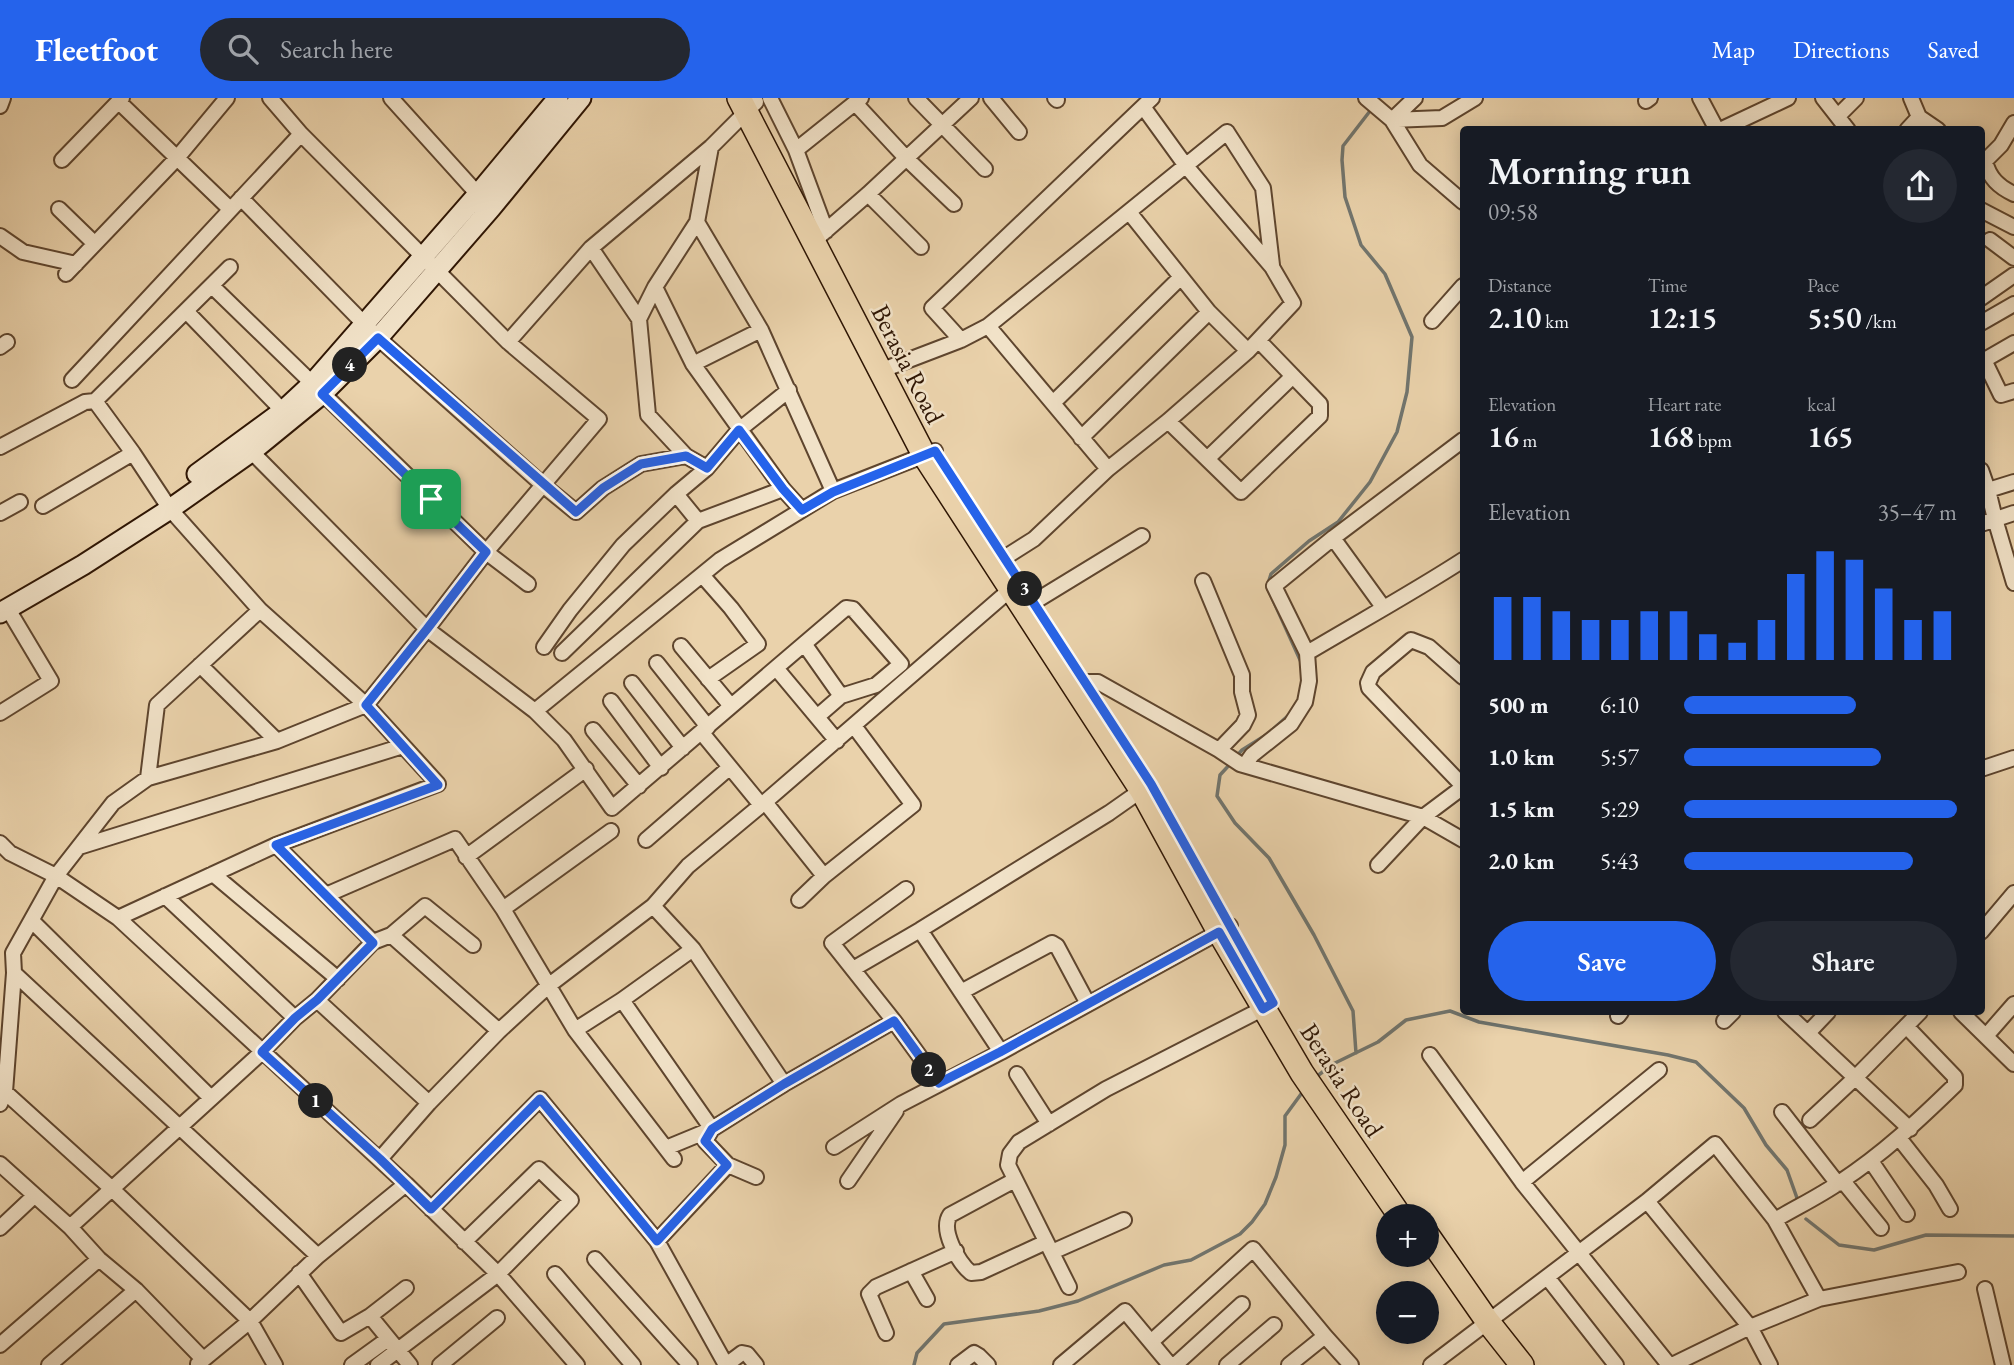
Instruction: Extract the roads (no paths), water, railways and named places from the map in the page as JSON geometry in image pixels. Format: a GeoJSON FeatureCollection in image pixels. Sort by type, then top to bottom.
{"type":"FeatureCollection","features":[{"type":"Feature","properties":{"kind":"main road"},"geometry":{"type":"LineString","coordinates":[[549,122],[558,98]]}},
{"type":"Feature","properties":{"kind":"main road"},"geometry":{"type":"LineString","coordinates":[[3,608],[39,584],[83,565],[246,447],[317,389],[371,331],[436,270],[484,201],[549,122],[581,98]]}},
{"type":"Feature","properties":{"kind":"main road","name":"Berasia Road"},"geometry":{"type":"LineString","coordinates":[[753,101],[885,369],[930,453],[1146,787]]}},
{"type":"Feature","properties":{"kind":"main road"},"geometry":{"type":"LineString","coordinates":[[371,331],[422,256],[484,201]]}},
{"type":"Feature","properties":{"kind":"main road"},"geometry":{"type":"LineString","coordinates":[[246,447],[283,411],[317,389]]}},
{"type":"Feature","properties":{"kind":"main road","name":"Berasia Road"},"geometry":{"type":"LineString","coordinates":[[930,453],[1004,558],[1022,592],[1086,682],[1268,1006],[1392,1204]]}},
{"type":"Feature","properties":{"kind":"main road","name":"Berasia Road"},"geometry":{"type":"LineString","coordinates":[[1329,1104],[1405,1204]]}},
{"type":"Feature","properties":{"kind":"main road"},"geometry":{"type":"LineString","coordinates":[[1439,1254],[1508,1365]]}},
{"type":"Feature","properties":{"kind":"main road"},"geometry":{"type":"LineString","coordinates":[[1437,1267],[1484,1325],[1522,1365]]}},
{"type":"Feature","properties":{"kind":"street"},"geometry":{"type":"LineString","coordinates":[[0,106],[3,98]]}},
{"type":"Feature","properties":{"kind":"street"},"geometry":{"type":"LineString","coordinates":[[0,236],[23,252],[71,269],[177,158],[227,98]]}},
{"type":"Feature","properties":{"kind":"street"},"geometry":{"type":"LineString","coordinates":[[270,98],[301,134],[509,342],[599,419],[486,552],[366,705],[277,741],[148,778],[113,803],[56,876],[13,953],[14,973],[2,1098],[111,1188],[250,1321],[275,1365]]}},
{"type":"Feature","properties":{"kind":"street"},"geometry":{"type":"LineString","coordinates":[[391,98],[484,201]]}},
{"type":"Feature","properties":{"kind":"street"},"geometry":{"type":"LineString","coordinates":[[916,98],[985,169]]}},
{"type":"Feature","properties":{"kind":"street"},"geometry":{"type":"LineString","coordinates":[[509,342],[590,248],[711,147],[753,101],[796,150],[821,235],[971,98]]}},
{"type":"Feature","properties":{"kind":"street"},"geometry":{"type":"LineString","coordinates":[[991,98],[1019,132]]}},
{"type":"Feature","properties":{"kind":"street"},"geometry":{"type":"LineString","coordinates":[[1366,98],[1392,120],[1420,165],[1460,199]]}},
{"type":"Feature","properties":{"kind":"street"},"geometry":{"type":"LineString","coordinates":[[1392,120],[1415,98]]}},
{"type":"Feature","properties":{"kind":"street"},"geometry":{"type":"LineString","coordinates":[[1392,120],[1442,118],[1475,98]]}},
{"type":"Feature","properties":{"kind":"street"},"geometry":{"type":"LineString","coordinates":[[1700,98],[1716,126]]}},
{"type":"Feature","properties":{"kind":"street"},"geometry":{"type":"LineString","coordinates":[[1727,126],[1788,98]]}},
{"type":"Feature","properties":{"kind":"street"},"geometry":{"type":"LineString","coordinates":[[1823,98],[1844,125],[1856,98]]}},
{"type":"Feature","properties":{"kind":"street"},"geometry":{"type":"LineString","coordinates":[[1911,98],[1919,117],[1932,126]]}},
{"type":"Feature","properties":{"kind":"street"},"geometry":{"type":"LineString","coordinates":[[62,160],[120,100],[230,209]]}},
{"type":"Feature","properties":{"kind":"street"},"geometry":{"type":"LineString","coordinates":[[796,150],[858,100],[907,159],[954,204]]}},
{"type":"Feature","properties":{"kind":"street"},"geometry":{"type":"LineString","coordinates":[[961,340],[932,308],[1148,103],[1186,166],[1272,267],[1293,303],[1254,346],[1108,469],[1034,539],[1004,558]]}},
{"type":"Feature","properties":{"kind":"street"},"geometry":{"type":"LineString","coordinates":[[1911,126],[1919,117]]}},
{"type":"Feature","properties":{"kind":"street"},"geometry":{"type":"LineString","coordinates":[[1985,158],[2001,145],[2014,123]]}},
{"type":"Feature","properties":{"kind":"street"},"geometry":{"type":"LineString","coordinates":[[885,369],[961,340],[988,326],[1227,132],[1263,188],[1272,267]]}},
{"type":"Feature","properties":{"kind":"street"},"geometry":{"type":"LineString","coordinates":[[72,380],[301,134]]}},
{"type":"Feature","properties":{"kind":"street"},"geometry":{"type":"LineString","coordinates":[[639,319],[655,287],[697,222],[711,147]]}},
{"type":"Feature","properties":{"kind":"street"},"geometry":{"type":"LineString","coordinates":[[1985,167],[2000,188],[2014,194]]}},
{"type":"Feature","properties":{"kind":"street"},"geometry":{"type":"LineString","coordinates":[[868,194],[921,247]]}},
{"type":"Feature","properties":{"kind":"street"},"geometry":{"type":"LineString","coordinates":[[241,198],[371,331],[576,512],[603,488],[641,464],[686,456]]}},
{"type":"Feature","properties":{"kind":"street"},"geometry":{"type":"LineString","coordinates":[[59,209],[94,243]]}},
{"type":"Feature","properties":{"kind":"street"},"geometry":{"type":"LineString","coordinates":[[1129,212],[1209,312],[1293,376],[1320,404],[1320,416],[1241,492],[1168,421]]}},
{"type":"Feature","properties":{"kind":"street"},"geometry":{"type":"LineString","coordinates":[[1985,212],[2014,227]]}},
{"type":"Feature","properties":{"kind":"street"},"geometry":{"type":"LineString","coordinates":[[697,222],[761,330],[833,492]]}},
{"type":"Feature","properties":{"kind":"street"},"geometry":{"type":"LineString","coordinates":[[1990,240],[2014,258]]}},
{"type":"Feature","properties":{"kind":"street"},"geometry":{"type":"LineString","coordinates":[[590,248],[639,319],[648,415],[686,456],[707,468]]}},
{"type":"Feature","properties":{"kind":"street"},"geometry":{"type":"LineString","coordinates":[[10,441],[85,402],[95,401],[230,267]]}},
{"type":"Feature","properties":{"kind":"street"},"geometry":{"type":"LineString","coordinates":[[1985,295],[2014,275]]}},
{"type":"Feature","properties":{"kind":"street"},"geometry":{"type":"LineString","coordinates":[[1054,402],[1180,278]]}},
{"type":"Feature","properties":{"kind":"street"},"geometry":{"type":"LineString","coordinates":[[212,286],[486,552],[527,584]]}},
{"type":"Feature","properties":{"kind":"street"},"geometry":{"type":"LineString","coordinates":[[655,287],[693,364],[783,489],[802,510]]}},
{"type":"Feature","properties":{"kind":"street"},"geometry":{"type":"LineString","coordinates":[[1432,321],[1460,289]]}},
{"type":"Feature","properties":{"kind":"street"},"geometry":{"type":"LineString","coordinates":[[1985,321],[2014,304]]}},
{"type":"Feature","properties":{"kind":"street"},"geometry":{"type":"LineString","coordinates":[[186,311],[283,411]]}},
{"type":"Feature","properties":{"kind":"street"},"geometry":{"type":"LineString","coordinates":[[1081,438],[1209,312]]}},
{"type":"Feature","properties":{"kind":"street"},"geometry":{"type":"LineString","coordinates":[[988,326],[1108,469]]}},
{"type":"Feature","properties":{"kind":"street"},"geometry":{"type":"LineString","coordinates":[[693,364],[761,330]]}},
{"type":"Feature","properties":{"kind":"street"},"geometry":{"type":"LineString","coordinates":[[1985,359],[2014,343]]}},
{"type":"Feature","properties":{"kind":"street"},"geometry":{"type":"LineString","coordinates":[[1985,366],[2001,395],[2014,391]]}},
{"type":"Feature","properties":{"kind":"street"},"geometry":{"type":"LineString","coordinates":[[1207,459],[1293,376]]}},
{"type":"Feature","properties":{"kind":"street"},"geometry":{"type":"LineString","coordinates":[[544,648],[611,557],[707,468],[739,430],[789,390]]}},
{"type":"Feature","properties":{"kind":"street"},"geometry":{"type":"LineString","coordinates":[[95,401],[167,504],[260,611],[366,705],[438,785],[276,845],[118,918]]}},
{"type":"Feature","properties":{"kind":"street"},"geometry":{"type":"LineString","coordinates":[[1243,765],[1290,724],[1305,702],[1310,681],[1307,653],[1273,586],[1460,444]]}},
{"type":"Feature","properties":{"kind":"street"},"geometry":{"type":"LineString","coordinates":[[246,447],[427,629],[535,711],[564,740],[612,808],[846,608],[853,609],[906,670]]}},
{"type":"Feature","properties":{"kind":"street"},"geometry":{"type":"LineString","coordinates":[[44,506],[133,453]]}},
{"type":"Feature","properties":{"kind":"street"},"geometry":{"type":"LineString","coordinates":[[535,711],[720,560],[833,492],[930,453]]}},
{"type":"Feature","properties":{"kind":"street"},"geometry":{"type":"LineString","coordinates":[[2014,482],[1985,491],[1988,522],[2014,583]]}},
{"type":"Feature","properties":{"kind":"street"},"geometry":{"type":"LineString","coordinates":[[562,653],[698,520],[783,489]]}},
{"type":"Feature","properties":{"kind":"street"},"geometry":{"type":"LineString","coordinates":[[676,494],[698,520]]}},
{"type":"Feature","properties":{"kind":"street"},"geometry":{"type":"LineString","coordinates":[[0,513],[20,502]]}},
{"type":"Feature","properties":{"kind":"street"},"geometry":{"type":"LineString","coordinates":[[1988,522],[2014,513]]}},
{"type":"Feature","properties":{"kind":"street"},"geometry":{"type":"LineString","coordinates":[[818,716],[841,696],[876,685],[906,670],[1022,592],[1142,536]]}},
{"type":"Feature","properties":{"kind":"street"},"geometry":{"type":"LineString","coordinates":[[1333,538],[1384,607]]}},
{"type":"Feature","properties":{"kind":"street"},"geometry":{"type":"LineString","coordinates":[[1307,653],[1460,562]]}},
{"type":"Feature","properties":{"kind":"street"},"geometry":{"type":"LineString","coordinates":[[702,575],[758,644],[708,680]]}},
{"type":"Feature","properties":{"kind":"street"},"geometry":{"type":"LineString","coordinates":[[1203,581],[1242,675],[1242,692],[1248,715],[1222,752]]}},
{"type":"Feature","properties":{"kind":"street"},"geometry":{"type":"LineString","coordinates":[[0,713],[51,681],[3,608]]}},
{"type":"Feature","properties":{"kind":"street"},"geometry":{"type":"LineString","coordinates":[[148,778],[157,705],[260,611]]}},
{"type":"Feature","properties":{"kind":"street"},"geometry":{"type":"LineString","coordinates":[[1460,674],[1429,647],[1411,640],[1373,672],[1368,683],[1369,688],[1460,784]]}},
{"type":"Feature","properties":{"kind":"street"},"geometry":{"type":"LineString","coordinates":[[805,645],[841,696]]}},
{"type":"Feature","properties":{"kind":"street"},"geometry":{"type":"LineString","coordinates":[[681,646],[731,706]]}},
{"type":"Feature","properties":{"kind":"street"},"geometry":{"type":"LineString","coordinates":[[657,663],[729,768],[763,803],[824,876]]}},
{"type":"Feature","properties":{"kind":"street"},"geometry":{"type":"LineString","coordinates":[[200,665],[277,741]]}},
{"type":"Feature","properties":{"kind":"street"},"geometry":{"type":"LineString","coordinates":[[776,668],[837,741]]}},
{"type":"Feature","properties":{"kind":"street"},"geometry":{"type":"LineString","coordinates":[[380,1159],[429,1103],[499,1031],[548,986],[653,906],[688,866],[854,726],[906,670]]}},
{"type":"Feature","properties":{"kind":"street"},"geometry":{"type":"LineString","coordinates":[[1086,682],[1098,682],[1243,765],[1423,817],[1460,838]]}},
{"type":"Feature","properties":{"kind":"street"},"geometry":{"type":"LineString","coordinates":[[632,683],[683,748]]}},
{"type":"Feature","properties":{"kind":"street"},"geometry":{"type":"LineString","coordinates":[[611,701],[661,768]]}},
{"type":"Feature","properties":{"kind":"street"},"geometry":{"type":"LineString","coordinates":[[799,900],[824,876],[913,805],[854,726]]}},
{"type":"Feature","properties":{"kind":"street"},"geometry":{"type":"LineString","coordinates":[[593,730],[639,786]]}},
{"type":"Feature","properties":{"kind":"street"},"geometry":{"type":"LineString","coordinates":[[79,847],[403,746]]}},
{"type":"Feature","properties":{"kind":"street"},"geometry":{"type":"LineString","coordinates":[[1985,768],[2014,758]]}},
{"type":"Feature","properties":{"kind":"street"},"geometry":{"type":"LineString","coordinates":[[646,840],[729,768]]}},
{"type":"Feature","properties":{"kind":"street"},"geometry":{"type":"LineString","coordinates":[[466,857],[586,769]]}},
{"type":"Feature","properties":{"kind":"street"},"geometry":{"type":"LineString","coordinates":[[853,969],[1112,819],[1146,787]]}},
{"type":"Feature","properties":{"kind":"street"},"geometry":{"type":"LineString","coordinates":[[1378,865],[1423,817],[1460,789]]}},
{"type":"Feature","properties":{"kind":"street"},"geometry":{"type":"LineString","coordinates":[[503,909],[611,831]]}},
{"type":"Feature","properties":{"kind":"street"},"geometry":{"type":"LineString","coordinates":[[326,895],[455,839],[503,909],[575,1030],[670,1154],[894,1021]]}},
{"type":"Feature","properties":{"kind":"street"},"geometry":{"type":"LineString","coordinates":[[276,845],[373,943]]}},
{"type":"Feature","properties":{"kind":"street"},"geometry":{"type":"LineString","coordinates":[[5,848],[56,876],[118,918],[406,1184],[498,1274],[577,1365]]}},
{"type":"Feature","properties":{"kind":"street"},"geometry":{"type":"LineString","coordinates":[[213,874],[338,979]]}},
{"type":"Feature","properties":{"kind":"street"},"geometry":{"type":"LineString","coordinates":[[906,889],[832,943],[939,1083]]}},
{"type":"Feature","properties":{"kind":"street"},"geometry":{"type":"LineString","coordinates":[[1985,927],[2014,893]]}},
{"type":"Feature","properties":{"kind":"street"},"geometry":{"type":"LineString","coordinates":[[165,896],[295,1018]]}},
{"type":"Feature","properties":{"kind":"street"},"geometry":{"type":"LineString","coordinates":[[70,1227],[262,1052],[373,943],[391,935],[425,906],[473,945]]}},
{"type":"Feature","properties":{"kind":"street"},"geometry":{"type":"LineString","coordinates":[[653,906],[694,949],[784,1084]]}},
{"type":"Feature","properties":{"kind":"street"},"geometry":{"type":"LineString","coordinates":[[32,921],[211,1098]]}},
{"type":"Feature","properties":{"kind":"street"},"geometry":{"type":"LineString","coordinates":[[834,1147],[901,1104],[1224,929]]}},
{"type":"Feature","properties":{"kind":"street"},"geometry":{"type":"LineString","coordinates":[[920,930],[1000,1052]]}},
{"type":"Feature","properties":{"kind":"street"},"geometry":{"type":"LineString","coordinates":[[391,935],[499,1031]]}},
{"type":"Feature","properties":{"kind":"street"},"geometry":{"type":"LineString","coordinates":[[961,992],[1052,943],[1057,946],[1088,1004]]}},
{"type":"Feature","properties":{"kind":"street"},"geometry":{"type":"LineString","coordinates":[[575,1030],[694,949]]}},
{"type":"Feature","properties":{"kind":"street"},"geometry":{"type":"LineString","coordinates":[[14,973],[318,1256]]}},
{"type":"Feature","properties":{"kind":"street"},"geometry":{"type":"LineString","coordinates":[[317,1000],[429,1103]]}},
{"type":"Feature","properties":{"kind":"street"},"geometry":{"type":"LineString","coordinates":[[622,1000],[712,1129]]}},
{"type":"Feature","properties":{"kind":"street"},"geometry":{"type":"LineString","coordinates":[[1986,1036],[2014,1004]]}},
{"type":"Feature","properties":{"kind":"street"},"geometry":{"type":"LineString","coordinates":[[1069,1286],[1008,1165],[1010,1154],[1019,1142],[1117,1083],[1268,1006]]}},
{"type":"Feature","properties":{"kind":"street"},"geometry":{"type":"LineString","coordinates":[[1788,1015],[1855,1078],[1905,1133],[1950,1209]]}},
{"type":"Feature","properties":{"kind":"street"},"geometry":{"type":"LineString","coordinates":[[1808,1033],[1825,1015]]}},
{"type":"Feature","properties":{"kind":"street"},"geometry":{"type":"LineString","coordinates":[[1810,1120],[1917,1015]]}},
{"type":"Feature","properties":{"kind":"street"},"geometry":{"type":"LineString","coordinates":[[1964,1015],[2014,1064]]}},
{"type":"Feature","properties":{"kind":"street"},"geometry":{"type":"LineString","coordinates":[[1775,1220],[1871,1161],[1955,1085],[1955,1077],[1906,1026]]}},
{"type":"Feature","properties":{"kind":"street"},"geometry":{"type":"LineString","coordinates":[[1430,1055],[1522,1182],[1671,1365],[1750,1327],[1819,1299],[1958,1272]]}},
{"type":"Feature","properties":{"kind":"street"},"geometry":{"type":"LineString","coordinates":[[1522,1182],[1659,1070]]}},
{"type":"Feature","properties":{"kind":"street"},"geometry":{"type":"LineString","coordinates":[[1017,1074],[1049,1124]]}},
{"type":"Feature","properties":{"kind":"street"},"geometry":{"type":"LineString","coordinates":[[431,1209],[540,1099],[657,1241],[726,1365],[742,1353],[751,1357],[755,1365]]}},
{"type":"Feature","properties":{"kind":"street"},"geometry":{"type":"LineString","coordinates":[[848,1181],[901,1104]]}},
{"type":"Feature","properties":{"kind":"street"},"geometry":{"type":"LineString","coordinates":[[1782,1112],[1881,1228]]}},
{"type":"Feature","properties":{"kind":"street"},"geometry":{"type":"LineString","coordinates":[[712,1129],[705,1141],[727,1165],[756,1177]]}},
{"type":"Feature","properties":{"kind":"street"},"geometry":{"type":"LineString","coordinates":[[1431,1365],[1647,1201],[1714,1144],[1775,1220],[1819,1299]]}},
{"type":"Feature","properties":{"kind":"street"},"geometry":{"type":"LineString","coordinates":[[1871,1161],[1907,1214]]}},
{"type":"Feature","properties":{"kind":"street"},"geometry":{"type":"LineString","coordinates":[[0,1164],[70,1227],[99,1259],[136,1290],[200,1362],[250,1321],[318,1256],[406,1184]]}},
{"type":"Feature","properties":{"kind":"street"},"geometry":{"type":"LineString","coordinates":[[657,1241],[727,1165]]}},
{"type":"Feature","properties":{"kind":"street"},"geometry":{"type":"LineString","coordinates":[[352,1365],[393,1344],[498,1274],[571,1200],[540,1169],[464,1242]]}},
{"type":"Feature","properties":{"kind":"street"},"geometry":{"type":"LineString","coordinates":[[1015,1180],[950,1215],[945,1221],[947,1233],[963,1266],[971,1273],[981,1272],[1124,1220]]}},
{"type":"Feature","properties":{"kind":"street"},"geometry":{"type":"LineString","coordinates":[[0,1228],[34,1196]]}},
{"type":"Feature","properties":{"kind":"street"},"geometry":{"type":"LineString","coordinates":[[1647,1201],[1750,1327],[1767,1364]]}},
{"type":"Feature","properties":{"kind":"street"},"geometry":{"type":"LineString","coordinates":[[1151,1342],[1254,1249],[1351,1365]]}},
{"type":"Feature","properties":{"kind":"street"},"geometry":{"type":"LineString","coordinates":[[886,1333],[869,1294],[876,1287],[956,1251]]}},
{"type":"Feature","properties":{"kind":"street"},"geometry":{"type":"LineString","coordinates":[[0,1345],[99,1259]]}},
{"type":"Feature","properties":{"kind":"street"},"geometry":{"type":"LineString","coordinates":[[595,1259],[690,1365]]}},
{"type":"Feature","properties":{"kind":"street"},"geometry":{"type":"LineString","coordinates":[[911,1271],[927,1299]]}},
{"type":"Feature","properties":{"kind":"street"},"geometry":{"type":"LineString","coordinates":[[299,1273],[341,1333],[370,1316],[406,1288]]}},
{"type":"Feature","properties":{"kind":"street"},"geometry":{"type":"LineString","coordinates":[[555,1275],[634,1365]]}},
{"type":"Feature","properties":{"kind":"street"},"geometry":{"type":"LineString","coordinates":[[1547,1278],[1616,1365]]}},
{"type":"Feature","properties":{"kind":"street"},"geometry":{"type":"LineString","coordinates":[[1985,1289],[2003,1365]]}},
{"type":"Feature","properties":{"kind":"street"},"geometry":{"type":"LineString","coordinates":[[49,1365],[136,1290]]}},
{"type":"Feature","properties":{"kind":"street"},"geometry":{"type":"LineString","coordinates":[[1067,1363],[1125,1311],[1173,1365],[1242,1304]]}},
{"type":"Feature","properties":{"kind":"street"},"geometry":{"type":"LineString","coordinates":[[370,1316],[411,1365]]}},
{"type":"Feature","properties":{"kind":"street"},"geometry":{"type":"LineString","coordinates":[[440,1365],[497,1318]]}},
{"type":"Feature","properties":{"kind":"street"},"geometry":{"type":"LineString","coordinates":[[1227,1365],[1274,1325]]}},
{"type":"Feature","properties":{"kind":"street"},"geometry":{"type":"LineString","coordinates":[[1289,1365],[1325,1336]]}},
{"type":"Feature","properties":{"kind":"street"},"geometry":{"type":"LineString","coordinates":[[378,1365],[393,1344]]}},
{"type":"Feature","properties":{"kind":"street"},"geometry":{"type":"LineString","coordinates":[[958,1365],[974,1353],[988,1365]]}},
{"type":"Feature","properties":{"kind":"waterway"},"geometry":{"type":"LineString","coordinates":[[1301,662],[1267,587],[1271,574],[1309,541],[1338,522],[1370,482],[1397,432],[1407,392],[1412,337],[1385,274],[1361,245],[1345,197],[1343,146],[1370,111]]}},
{"type":"Feature","properties":{"kind":"waterway"},"geometry":{"type":"LineString","coordinates":[[1272,730],[1290,714]]}},
{"type":"Feature","properties":{"kind":"waterway"},"geometry":{"type":"LineString","coordinates":[[1236,757],[1266,735]]}},
{"type":"Feature","properties":{"kind":"waterway"},"geometry":{"type":"LineString","coordinates":[[1231,763],[1220,775],[1217,796],[1235,823],[1269,858],[1314,935],[1353,1011],[1356,1053]]}},
{"type":"Feature","properties":{"kind":"waterway"},"geometry":{"type":"LineString","coordinates":[[1316,1077],[1333,1064],[1378,1042],[1406,1020],[1450,1011],[1460,1015]]}},
{"type":"Feature","properties":{"kind":"waterway"},"geometry":{"type":"LineString","coordinates":[[1461,1015],[1479,1022],[1696,1062],[1744,1108],[1766,1145],[1787,1170],[1797,1198]]}},
{"type":"Feature","properties":{"kind":"waterway"},"geometry":{"type":"LineString","coordinates":[[914,1365],[917,1353],[944,1324],[1039,1311],[1078,1301],[1164,1265],[1191,1260],[1240,1234],[1265,1204],[1285,1145],[1285,1116],[1304,1090]]}},
{"type":"Feature","properties":{"kind":"waterway"},"geometry":{"type":"LineString","coordinates":[[1806,1219],[1839,1245],[1874,1250],[1926,1235],[2014,1236]]}}]}
